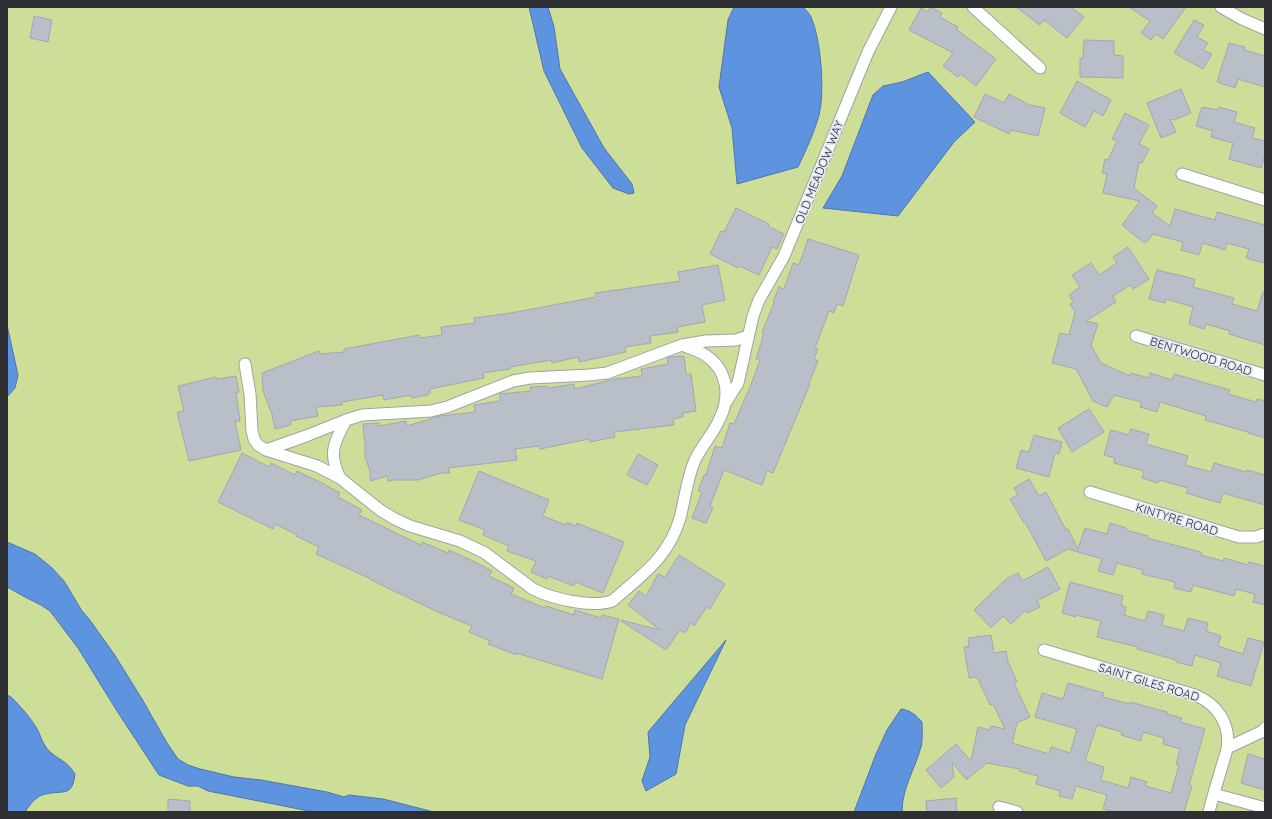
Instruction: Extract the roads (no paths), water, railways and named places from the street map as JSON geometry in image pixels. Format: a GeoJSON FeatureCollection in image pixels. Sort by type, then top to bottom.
{"type":"FeatureCollection","features":[{"type":"Feature","properties":{"kind":"street","name":"OLD MEADOW WAY"},"geometry":{"type":"LineString","coordinates":[[266,450],[317,466],[340,478],[380,510],[395,519],[410,526],[469,545],[485,553],[533,589],[542,593],[560,599],[595,604],[604,604],[612,601],[652,567],[666,550],[674,535],[680,519],[689,475],[696,459],[738,383],[753,316],[759,300],[784,256],[868,52],[891,7]]}},
{"type":"Feature","properties":{"kind":"street"},"geometry":{"type":"LineString","coordinates":[[973,7],[1040,68]]}},
{"type":"Feature","properties":{"kind":"street"},"geometry":{"type":"LineString","coordinates":[[1221,7],[1246,21],[1265,29]]}},
{"type":"Feature","properties":{"kind":"street"},"geometry":{"type":"LineString","coordinates":[[1182,174],[1265,200]]}},
{"type":"Feature","properties":{"kind":"street"},"geometry":{"type":"LineString","coordinates":[[245,364],[250,394],[252,431],[254,439],[258,445],[266,450],[346,420],[371,414],[436,410],[513,381],[530,378],[590,376],[607,373],[682,345],[706,341],[736,340],[748,336]]}},
{"type":"Feature","properties":{"kind":"street","name":"BENTWOOD ROAD"},"geometry":{"type":"LineString","coordinates":[[1136,336],[1265,375]]}},
{"type":"Feature","properties":{"kind":"street","name":"OLD MEADOW WAY"},"geometry":{"type":"LineString","coordinates":[[682,345],[709,357],[720,370],[724,378],[726,390],[725,405]]}},
{"type":"Feature","properties":{"kind":"street"},"geometry":{"type":"LineString","coordinates":[[340,478],[335,468],[333,448],[346,420]]}},
{"type":"Feature","properties":{"kind":"street","name":"KINTYRE ROAD"},"geometry":{"type":"LineString","coordinates":[[1090,492],[1239,537],[1256,537],[1265,534]]}},
{"type":"Feature","properties":{"kind":"street","name":"SAINT GILES ROAD"},"geometry":{"type":"LineString","coordinates":[[1044,650],[1202,698],[1216,708],[1223,719],[1227,731],[1227,748],[1209,812]]}},
{"type":"Feature","properties":{"kind":"street"},"geometry":{"type":"LineString","coordinates":[[1227,748],[1263,731],[1265,728]]}},
{"type":"Feature","properties":{"kind":"street"},"geometry":{"type":"LineString","coordinates":[[1214,794],[1265,808]]}},
{"type":"Feature","properties":{"kind":"street"},"geometry":{"type":"LineString","coordinates":[[999,807],[1017,812]]}},
{"type":"Feature","properties":{"kind":"water"},"geometry":{"type":"Polygon","coordinates":[[[529,7],[548,7],[554,27],[560,69],[604,148],[632,184],[634,193],[629,194],[613,188],[582,148],[544,71],[529,7]]]}},
{"type":"Feature","properties":{"kind":"water"},"geometry":{"type":"Polygon","coordinates":[[[734,7],[803,7],[810,16],[814,27],[820,52],[822,80],[819,115],[798,167],[737,184],[732,128],[719,87],[728,20],[734,7]]]}},
{"type":"Feature","properties":{"kind":"water"},"geometry":{"type":"Polygon","coordinates":[[[928,72],[975,122],[954,142],[898,216],[823,208],[842,176],[873,95],[883,86],[902,82],[928,72]]]}},
{"type":"Feature","properties":{"kind":"water"},"geometry":{"type":"Polygon","coordinates":[[[7,325],[18,375],[15,388],[7,397],[7,325]]]}},
{"type":"Feature","properties":{"kind":"water"},"geometry":{"type":"Polygon","coordinates":[[[7,542],[35,554],[52,568],[64,581],[82,611],[114,654],[178,759],[188,765],[200,769],[234,777],[261,780],[327,792],[344,797],[349,795],[383,799],[434,812],[314,812],[208,791],[198,786],[188,786],[159,775],[78,648],[50,611],[7,587],[7,542]]]}},
{"type":"Feature","properties":{"kind":"water"},"geometry":{"type":"Polygon","coordinates":[[[726,640],[685,725],[676,774],[646,791],[642,781],[650,757],[648,732],[726,640]]]}},
{"type":"Feature","properties":{"kind":"water"},"geometry":{"type":"Polygon","coordinates":[[[7,695],[11,697],[32,721],[47,749],[66,763],[75,774],[74,781],[70,789],[63,792],[40,796],[31,803],[25,812],[7,812],[7,695]]]}},
{"type":"Feature","properties":{"kind":"water"},"geometry":{"type":"Polygon","coordinates":[[[901,709],[913,713],[922,722],[921,747],[906,787],[902,812],[854,812],[876,754],[887,730],[901,709]]]}}]}
